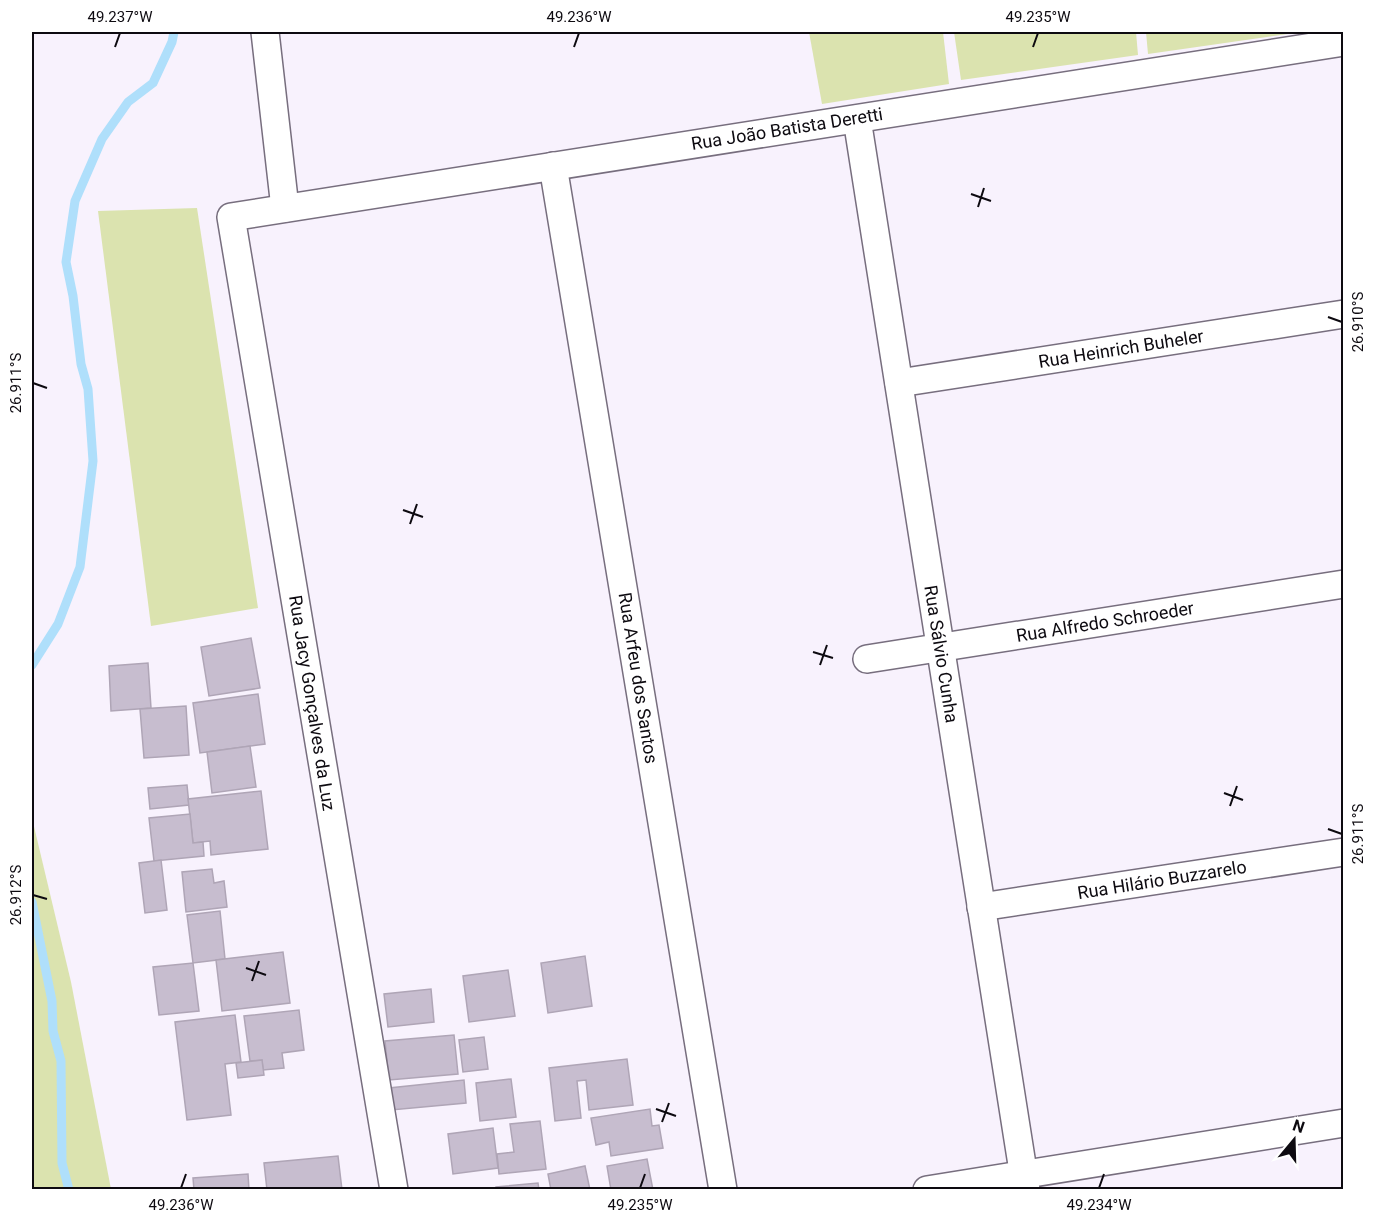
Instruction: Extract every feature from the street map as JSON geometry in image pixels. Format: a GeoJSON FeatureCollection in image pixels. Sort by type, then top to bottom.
{"type":"FeatureCollection","features":[{"type":"Feature","properties":{"kind":"street"},"geometry":{"type":"LineString","coordinates":[[265,32],[285,208]]}},
{"type":"Feature","properties":{"kind":"street","name":"Rua João Batista Deretti"},"geometry":{"type":"LineString","coordinates":[[231,217],[1344,42]]}},
{"type":"Feature","properties":{"kind":"street","name":"Rua Sálvio Cunha"},"geometry":{"type":"LineString","coordinates":[[857,119],[1025,1182]]}},
{"type":"Feature","properties":{"kind":"street","name":"Rua Arfeu dos Santos"},"geometry":{"type":"LineString","coordinates":[[553,166],[723,1190]]}},
{"type":"Feature","properties":{"kind":"street","name":"Rua Jacy Gonçalves da Luz"},"geometry":{"type":"LineString","coordinates":[[231,217],[394,1190]]}},
{"type":"Feature","properties":{"kind":"street","name":"Rua Heinrich Buheler"},"geometry":{"type":"LineString","coordinates":[[899,383],[1344,314]]}},
{"type":"Feature","properties":{"kind":"street","name":"Rua Alfredo Schroeder"},"geometry":{"type":"LineString","coordinates":[[867,659],[1344,585]]}},
{"type":"Feature","properties":{"kind":"street","name":"Rua Hilário Buzzarelo"},"geometry":{"type":"LineString","coordinates":[[981,908],[1344,852]]}},
{"type":"Feature","properties":{"kind":"street"},"geometry":{"type":"LineString","coordinates":[[927,1190],[1025,1182],[1344,1123]]}},
{"type":"Feature","properties":{"kind":"green space"},"geometry":{"type":"Polygon","coordinates":[[[809,32],[943,32],[949,84],[822,104],[809,32]]]}},
{"type":"Feature","properties":{"kind":"green space"},"geometry":{"type":"Polygon","coordinates":[[[954,32],[1136,32],[1138,55],[961,80],[954,32]]]}},
{"type":"Feature","properties":{"kind":"green space"},"geometry":{"type":"Polygon","coordinates":[[[1146,32],[1302,32],[1148,54],[1146,32]]]}},
{"type":"Feature","properties":{"kind":"green space"},"geometry":{"type":"Polygon","coordinates":[[[197,208],[258,608],[151,626],[98,211],[197,208]]]}},
{"type":"Feature","properties":{"kind":"green space"},"geometry":{"type":"Polygon","coordinates":[[[32,818],[71,982],[111,1189],[32,1189],[32,818]]]}},
{"type":"Feature","properties":{"kind":"building"},"geometry":{"type":"Polygon","coordinates":[[[251,638],[260,688],[209,696],[201,647],[251,638]]]}},
{"type":"Feature","properties":{"kind":"building"},"geometry":{"type":"Polygon","coordinates":[[[148,663],[151,708],[111,711],[109,666],[148,663]]]}},
{"type":"Feature","properties":{"kind":"building"},"geometry":{"type":"Polygon","coordinates":[[[258,694],[265,744],[200,753],[193,703],[258,694]]]}},
{"type":"Feature","properties":{"kind":"building"},"geometry":{"type":"Polygon","coordinates":[[[186,706],[189,755],[144,758],[140,709],[186,706]]]}},
{"type":"Feature","properties":{"kind":"building"},"geometry":{"type":"Polygon","coordinates":[[[250,746],[256,787],[212,793],[207,752],[250,746]]]}},
{"type":"Feature","properties":{"kind":"building"},"geometry":{"type":"Polygon","coordinates":[[[187,785],[189,805],[150,809],[148,788],[187,785]]]}},
{"type":"Feature","properties":{"kind":"building"},"geometry":{"type":"Polygon","coordinates":[[[261,791],[268,849],[211,855],[210,841],[193,843],[188,799],[261,791]]]}},
{"type":"Feature","properties":{"kind":"building"},"geometry":{"type":"Polygon","coordinates":[[[190,814],[193,843],[203,842],[204,856],[154,861],[149,818],[190,814]]]}},
{"type":"Feature","properties":{"kind":"building"},"geometry":{"type":"Polygon","coordinates":[[[161,860],[167,910],[145,913],[139,863],[161,860]]]}},
{"type":"Feature","properties":{"kind":"building"},"geometry":{"type":"Polygon","coordinates":[[[212,869],[214,883],[224,881],[227,907],[186,912],[182,872],[212,869]]]}},
{"type":"Feature","properties":{"kind":"building"},"geometry":{"type":"Polygon","coordinates":[[[220,911],[225,959],[193,963],[187,915],[220,911]]]}},
{"type":"Feature","properties":{"kind":"building"},"geometry":{"type":"Polygon","coordinates":[[[283,952],[290,1003],[222,1011],[216,960],[283,952]]]}},
{"type":"Feature","properties":{"kind":"building"},"geometry":{"type":"Polygon","coordinates":[[[585,956],[592,1006],[548,1013],[541,963],[585,956]]]}},
{"type":"Feature","properties":{"kind":"building"},"geometry":{"type":"Polygon","coordinates":[[[193,963],[199,1011],[159,1015],[153,967],[193,963]]]}},
{"type":"Feature","properties":{"kind":"building"},"geometry":{"type":"Polygon","coordinates":[[[508,970],[515,1016],[469,1022],[463,976],[508,970]]]}},
{"type":"Feature","properties":{"kind":"building"},"geometry":{"type":"Polygon","coordinates":[[[431,989],[434,1022],[388,1027],[384,994],[431,989]]]}},
{"type":"Feature","properties":{"kind":"building"},"geometry":{"type":"Polygon","coordinates":[[[299,1010],[304,1050],[282,1053],[284,1068],[263,1070],[262,1060],[250,1061],[244,1016],[299,1010]]]}},
{"type":"Feature","properties":{"kind":"building"},"geometry":{"type":"Polygon","coordinates":[[[235,1015],[241,1062],[225,1064],[231,1115],[187,1120],[175,1022],[235,1015]]]}},
{"type":"Feature","properties":{"kind":"building"},"geometry":{"type":"Polygon","coordinates":[[[454,1035],[458,1074],[389,1080],[385,1041],[454,1035]]]}},
{"type":"Feature","properties":{"kind":"building"},"geometry":{"type":"Polygon","coordinates":[[[484,1037],[488,1069],[463,1072],[459,1040],[484,1037]]]}},
{"type":"Feature","properties":{"kind":"building"},"geometry":{"type":"Polygon","coordinates":[[[627,1059],[633,1105],[589,1110],[586,1080],[577,1081],[581,1118],[555,1121],[549,1068],[627,1059]]]}},
{"type":"Feature","properties":{"kind":"building"},"geometry":{"type":"Polygon","coordinates":[[[262,1060],[264,1075],[238,1078],[236,1063],[262,1060]]]}},
{"type":"Feature","properties":{"kind":"building"},"geometry":{"type":"Polygon","coordinates":[[[511,1079],[516,1117],[480,1121],[476,1083],[511,1079]]]}},
{"type":"Feature","properties":{"kind":"building"},"geometry":{"type":"Polygon","coordinates":[[[464,1080],[466,1103],[391,1110],[389,1088],[464,1080]]]}},
{"type":"Feature","properties":{"kind":"building"},"geometry":{"type":"Polygon","coordinates":[[[650,1109],[652,1126],[659,1125],[663,1148],[611,1156],[609,1142],[596,1145],[591,1118],[650,1109]]]}},
{"type":"Feature","properties":{"kind":"building"},"geometry":{"type":"Polygon","coordinates":[[[540,1121],[546,1169],[499,1174],[497,1154],[514,1152],[510,1124],[540,1121]]]}},
{"type":"Feature","properties":{"kind":"building"},"geometry":{"type":"Polygon","coordinates":[[[493,1128],[498,1168],[453,1174],[448,1134],[493,1128]]]}},
{"type":"Feature","properties":{"kind":"building"},"geometry":{"type":"Polygon","coordinates":[[[338,1156],[342,1190],[267,1190],[264,1163],[338,1156]]]}},
{"type":"Feature","properties":{"kind":"building"},"geometry":{"type":"Polygon","coordinates":[[[647,1159],[653,1190],[611,1190],[607,1166],[647,1159]]]}},
{"type":"Feature","properties":{"kind":"building"},"geometry":{"type":"Polygon","coordinates":[[[585,1166],[590,1190],[551,1190],[548,1174],[585,1166]]]}},
{"type":"Feature","properties":{"kind":"building"},"geometry":{"type":"Polygon","coordinates":[[[248,1174],[249,1190],[194,1190],[193,1178],[248,1174]]]}},
{"type":"Feature","properties":{"kind":"building"},"geometry":{"type":"Polygon","coordinates":[[[538,1183],[539,1190],[496,1190],[496,1187],[538,1183]]]}},
{"type":"Feature","properties":{"kind":"waterway"},"geometry":{"type":"LineString","coordinates":[[32,665],[58,624],[80,567],[93,461],[88,389],[81,364],[73,296],[66,262],[75,201],[102,139],[128,102],[153,83],[172,42],[174,32]]}},
{"type":"Feature","properties":{"kind":"waterway"},"geometry":{"type":"LineString","coordinates":[[32,902],[52,1001],[53,1031],[61,1061],[62,1163],[69,1190]]}}]}
